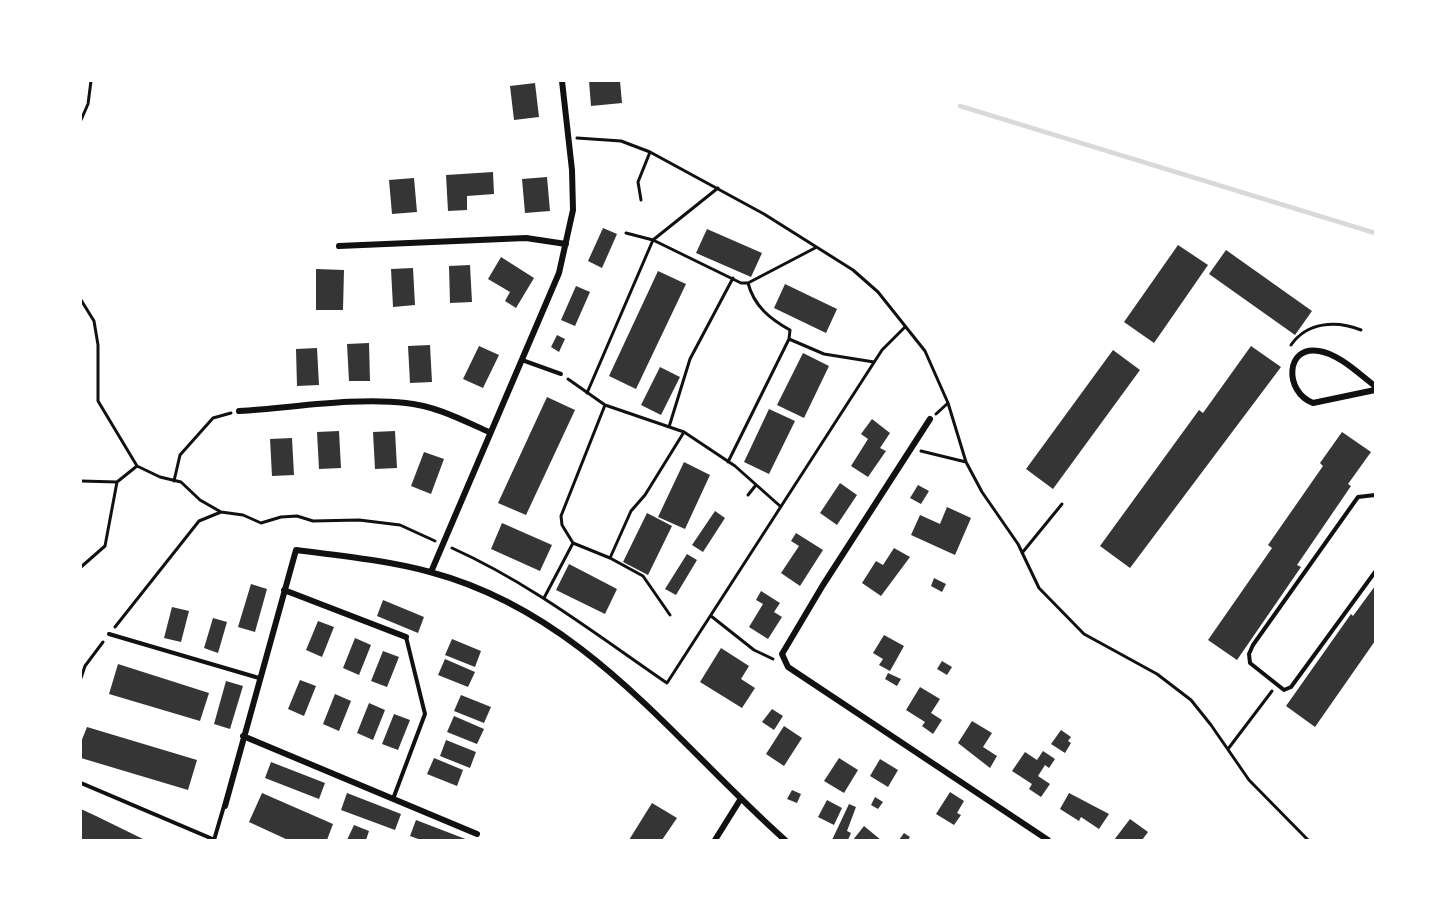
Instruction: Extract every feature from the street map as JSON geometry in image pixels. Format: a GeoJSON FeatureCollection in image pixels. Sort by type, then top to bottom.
{"type":"FeatureCollection","features":[{"type":"Feature","properties":{"kind":"street"},"geometry":{"type":"LineString","coordinates":[[431,572],[489,432],[560,273],[573,210],[562,81]]}},
{"type":"Feature","properties":{"kind":"street"},"geometry":{"type":"LineString","coordinates":[[339,246],[526,238],[566,244]]}},
{"type":"Feature","properties":{"kind":"street"},"geometry":{"type":"LineString","coordinates":[[1305,351],[1319,351],[1337,359],[1375,388],[1313,403],[1303,400],[1295,390],[1293,368],[1297,357],[1305,351]]}},
{"type":"Feature","properties":{"kind":"street"},"geometry":{"type":"LineString","coordinates":[[239,411],[371,402],[407,403],[442,411],[489,432]]}},
{"type":"Feature","properties":{"kind":"street"},"geometry":{"type":"LineString","coordinates":[[930,419],[782,654],[788,666],[1048,840]]}},
{"type":"Feature","properties":{"kind":"street"},"geometry":{"type":"LineString","coordinates":[[225,806],[296,550],[431,572],[483,591],[521,609],[581,647],[621,679],[740,800],[785,840]]}},
{"type":"Feature","properties":{"kind":"street"},"geometry":{"type":"LineString","coordinates":[[284,590],[406,637]]}},
{"type":"Feature","properties":{"kind":"street"},"geometry":{"type":"LineString","coordinates":[[243,736],[477,834]]}},
{"type":"Feature","properties":{"kind":"street"},"geometry":{"type":"LineString","coordinates":[[715,840],[740,800]]}},
{"type":"Feature","properties":{"kind":"lane"},"geometry":{"type":"LineString","coordinates":[[522,360],[561,374]]}},
{"type":"Feature","properties":{"kind":"lane"},"geometry":{"type":"LineString","coordinates":[[1375,495],[1358,497],[1253,645],[1249,654],[1250,663],[1284,690],[1291,687],[1375,572]]}},
{"type":"Feature","properties":{"kind":"lane"},"geometry":{"type":"LineString","coordinates":[[109,634],[259,678]]}},
{"type":"Feature","properties":{"kind":"lane"},"geometry":{"type":"LineString","coordinates":[[393,799],[425,714],[406,637]]}},
{"type":"Feature","properties":{"kind":"lane"},"geometry":{"type":"LineString","coordinates":[[81,783],[214,840],[225,806]]}},
{"type":"Feature","properties":{"kind":"lane"},"geometry":{"type":"LineString","coordinates":[[477,834],[483,840]]}},
{"type":"Feature","properties":{"kind":"path"},"geometry":{"type":"LineString","coordinates":[[81,120],[88,104],[90,81]]}},
{"type":"Feature","properties":{"kind":"path"},"geometry":{"type":"LineString","coordinates":[[568,137],[621,141],[650,152],[764,214],[853,270],[878,292],[925,351],[948,403],[966,462],[982,492],[1022,553],[1039,588],[1084,634],[1157,674],[1191,700],[1249,780],[1308,840]]}},
{"type":"Feature","properties":{"kind":"path"},"geometry":{"type":"LineString","coordinates":[[641,200],[638,182],[650,152]]}},
{"type":"Feature","properties":{"kind":"path"},"geometry":{"type":"LineString","coordinates":[[587,393],[653,240],[718,188]]}},
{"type":"Feature","properties":{"kind":"path"},"geometry":{"type":"LineString","coordinates":[[626,233],[653,240],[748,283],[815,248]]}},
{"type":"Feature","properties":{"kind":"path"},"geometry":{"type":"LineString","coordinates":[[669,427],[690,359],[733,278]]}},
{"type":"Feature","properties":{"kind":"path"},"geometry":{"type":"LineString","coordinates":[[728,462],[789,339],[790,330],[769,318],[751,295],[748,283]]}},
{"type":"Feature","properties":{"kind":"path"},"geometry":{"type":"LineString","coordinates":[[81,300],[94,321],[98,345],[98,401],[137,466],[174,482],[181,482],[200,500],[220,512],[243,515],[261,523],[281,517],[297,516],[313,520],[359,520],[400,525],[485,563],[544,598],[667,683],[874,362],[905,327]]}},
{"type":"Feature","properties":{"kind":"path"},"geometry":{"type":"LineString","coordinates":[[1291,345],[1303,331],[1326,324],[1345,323],[1361,330]]}},
{"type":"Feature","properties":{"kind":"path"},"geometry":{"type":"LineString","coordinates":[[789,339],[825,354],[874,362]]}},
{"type":"Feature","properties":{"kind":"path"},"geometry":{"type":"LineString","coordinates":[[561,374],[604,405],[684,432],[728,462],[780,506]]}},
{"type":"Feature","properties":{"kind":"path"},"geometry":{"type":"LineString","coordinates":[[604,405],[561,516],[562,525],[573,543],[610,558],[643,576],[670,615]]}},
{"type":"Feature","properties":{"kind":"path"},"geometry":{"type":"LineString","coordinates":[[174,482],[180,455],[213,418],[239,411]]}},
{"type":"Feature","properties":{"kind":"path"},"geometry":{"type":"LineString","coordinates":[[610,558],[631,511],[645,495],[684,432]]}},
{"type":"Feature","properties":{"kind":"path"},"geometry":{"type":"LineString","coordinates":[[911,449],[966,462]]}},
{"type":"Feature","properties":{"kind":"path"},"geometry":{"type":"LineString","coordinates":[[81,481],[117,482],[137,466]]}},
{"type":"Feature","properties":{"kind":"path"},"geometry":{"type":"LineString","coordinates":[[81,567],[105,546],[117,482]]}},
{"type":"Feature","properties":{"kind":"path"},"geometry":{"type":"LineString","coordinates":[[748,495],[756,485]]}},
{"type":"Feature","properties":{"kind":"path"},"geometry":{"type":"LineString","coordinates":[[1022,553],[1062,504]]}},
{"type":"Feature","properties":{"kind":"path"},"geometry":{"type":"LineString","coordinates":[[81,678],[85,666],[109,634],[199,521],[220,512]]}},
{"type":"Feature","properties":{"kind":"path"},"geometry":{"type":"LineString","coordinates":[[544,598],[573,543]]}},
{"type":"Feature","properties":{"kind":"path"},"geometry":{"type":"LineString","coordinates":[[711,616],[754,650],[788,666]]}},
{"type":"Feature","properties":{"kind":"path"},"geometry":{"type":"LineString","coordinates":[[1228,749],[1277,685]]}},
{"type":"Feature","properties":{"kind":"building"},"geometry":{"type":"Polygon","coordinates":[[[589,81],[620,81],[622,103],[591,106],[589,81]]]}},
{"type":"Feature","properties":{"kind":"building"},"geometry":{"type":"Polygon","coordinates":[[[535,83],[539,117],[514,120],[510,86],[535,83]]]}},
{"type":"Feature","properties":{"kind":"building"},"geometry":{"type":"Polygon","coordinates":[[[493,172],[494,194],[467,196],[467,210],[448,211],[446,175],[493,172]]]}},
{"type":"Feature","properties":{"kind":"building"},"geometry":{"type":"Polygon","coordinates":[[[547,177],[550,211],[525,213],[522,179],[547,177]]]}},
{"type":"Feature","properties":{"kind":"building"},"geometry":{"type":"Polygon","coordinates":[[[414,178],[417,212],[392,214],[389,180],[414,178]]]}},
{"type":"Feature","properties":{"kind":"building"},"geometry":{"type":"Polygon","coordinates":[[[603,228],[617,234],[602,268],[588,261],[603,228]]]}},
{"type":"Feature","properties":{"kind":"building"},"geometry":{"type":"Polygon","coordinates":[[[707,229],[762,253],[751,277],[696,253],[707,229]]]}},
{"type":"Feature","properties":{"kind":"building"},"geometry":{"type":"Polygon","coordinates":[[[1178,245],[1208,265],[1154,343],[1124,322],[1178,245]]]}},
{"type":"Feature","properties":{"kind":"building"},"geometry":{"type":"Polygon","coordinates":[[[1226,250],[1312,311],[1295,335],[1209,274],[1226,250]]]}},
{"type":"Feature","properties":{"kind":"building"},"geometry":{"type":"Polygon","coordinates":[[[501,257],[534,278],[516,308],[505,301],[510,292],[488,279],[501,257]]]}},
{"type":"Feature","properties":{"kind":"building"},"geometry":{"type":"Polygon","coordinates":[[[470,265],[472,302],[450,303],[449,266],[470,265]]]}},
{"type":"Feature","properties":{"kind":"building"},"geometry":{"type":"Polygon","coordinates":[[[413,268],[415,305],[393,307],[391,269],[413,268]]]}},
{"type":"Feature","properties":{"kind":"building"},"geometry":{"type":"Polygon","coordinates":[[[316,269],[344,270],[343,310],[316,310],[316,269]]]}},
{"type":"Feature","properties":{"kind":"building"},"geometry":{"type":"Polygon","coordinates":[[[658,271],[686,284],[636,389],[609,376],[658,271]]]}},
{"type":"Feature","properties":{"kind":"building"},"geometry":{"type":"Polygon","coordinates":[[[785,284],[837,309],[826,333],[774,308],[785,284]]]}},
{"type":"Feature","properties":{"kind":"building"},"geometry":{"type":"Polygon","coordinates":[[[576,286],[590,292],[575,326],[561,320],[576,286]]]}},
{"type":"Feature","properties":{"kind":"building"},"geometry":{"type":"Polygon","coordinates":[[[557,335],[565,339],[559,352],[551,347],[557,335]]]}},
{"type":"Feature","properties":{"kind":"building"},"geometry":{"type":"Polygon","coordinates":[[[369,343],[370,381],[349,381],[347,344],[369,343]]]}},
{"type":"Feature","properties":{"kind":"building"},"geometry":{"type":"Polygon","coordinates":[[[430,345],[432,382],[410,383],[408,346],[430,345]]]}},
{"type":"Feature","properties":{"kind":"building"},"geometry":{"type":"Polygon","coordinates":[[[479,346],[499,355],[483,388],[463,379],[479,346]]]}},
{"type":"Feature","properties":{"kind":"building"},"geometry":{"type":"Polygon","coordinates":[[[1251,346],[1281,367],[1130,568],[1100,546],[1199,410],[1203,413],[1251,346]]]}},
{"type":"Feature","properties":{"kind":"building"},"geometry":{"type":"Polygon","coordinates":[[[317,348],[319,385],[297,386],[296,349],[317,348]]]}},
{"type":"Feature","properties":{"kind":"building"},"geometry":{"type":"Polygon","coordinates":[[[1113,350],[1140,370],[1053,489],[1026,469],[1113,350]]]}},
{"type":"Feature","properties":{"kind":"building"},"geometry":{"type":"Polygon","coordinates":[[[803,353],[829,366],[804,418],[777,405],[803,353]]]}},
{"type":"Feature","properties":{"kind":"building"},"geometry":{"type":"Polygon","coordinates":[[[660,367],[680,377],[661,415],[641,405],[660,367]]]}},
{"type":"Feature","properties":{"kind":"building"},"geometry":{"type":"Polygon","coordinates":[[[547,397],[575,410],[526,515],[498,503],[547,397]]]}},
{"type":"Feature","properties":{"kind":"building"},"geometry":{"type":"Polygon","coordinates":[[[769,409],[795,421],[769,474],[744,462],[769,409]]]}},
{"type":"Feature","properties":{"kind":"building"},"geometry":{"type":"Polygon","coordinates":[[[872,419],[890,433],[880,448],[886,451],[868,477],[851,466],[868,439],[861,434],[872,419]]]}},
{"type":"Feature","properties":{"kind":"building"},"geometry":{"type":"Polygon","coordinates":[[[339,431],[341,468],[319,469],[317,432],[339,431]]]}},
{"type":"Feature","properties":{"kind":"building"},"geometry":{"type":"Polygon","coordinates":[[[395,431],[397,468],[375,469],[373,432],[395,431]]]}},
{"type":"Feature","properties":{"kind":"building"},"geometry":{"type":"Polygon","coordinates":[[[1342,432],[1371,452],[1348,484],[1351,486],[1297,565],[1301,567],[1237,660],[1208,640],[1272,548],[1268,545],[1323,466],[1320,463],[1342,432]]]}},
{"type":"Feature","properties":{"kind":"building"},"geometry":{"type":"Polygon","coordinates":[[[292,438],[294,475],[272,476],[270,439],[292,438]]]}},
{"type":"Feature","properties":{"kind":"building"},"geometry":{"type":"Polygon","coordinates":[[[424,452],[444,459],[431,494],[411,486],[424,452]]]}},
{"type":"Feature","properties":{"kind":"building"},"geometry":{"type":"Polygon","coordinates":[[[684,462],[710,475],[685,529],[658,517],[684,462]]]}},
{"type":"Feature","properties":{"kind":"building"},"geometry":{"type":"Polygon","coordinates":[[[840,483],[857,495],[837,525],[820,513],[840,483]]]}},
{"type":"Feature","properties":{"kind":"building"},"geometry":{"type":"Polygon","coordinates":[[[918,485],[929,491],[921,504],[910,498],[918,485]]]}},
{"type":"Feature","properties":{"kind":"building"},"geometry":{"type":"Polygon","coordinates":[[[947,507],[971,518],[955,555],[911,535],[920,515],[940,524],[947,507]]]}},
{"type":"Feature","properties":{"kind":"building"},"geometry":{"type":"Polygon","coordinates":[[[715,511],[725,518],[703,552],[692,545],[715,511]]]}},
{"type":"Feature","properties":{"kind":"building"},"geometry":{"type":"Polygon","coordinates":[[[647,513],[672,526],[648,575],[623,562],[647,513]]]}},
{"type":"Feature","properties":{"kind":"building"},"geometry":{"type":"Polygon","coordinates":[[[502,523],[552,545],[540,571],[491,549],[502,523]]]}},
{"type":"Feature","properties":{"kind":"building"},"geometry":{"type":"Polygon","coordinates":[[[796,533],[823,550],[800,586],[781,573],[799,546],[791,541],[796,533]]]}},
{"type":"Feature","properties":{"kind":"building"},"geometry":{"type":"Polygon","coordinates":[[[894,548],[910,557],[881,596],[862,583],[876,561],[883,565],[894,548]]]}},
{"type":"Feature","properties":{"kind":"building"},"geometry":{"type":"Polygon","coordinates":[[[687,554],[697,560],[676,595],[665,589],[687,554]]]}},
{"type":"Feature","properties":{"kind":"building"},"geometry":{"type":"Polygon","coordinates":[[[569,564],[617,589],[605,614],[556,590],[569,564]]]}},
{"type":"Feature","properties":{"kind":"building"},"geometry":{"type":"Polygon","coordinates":[[[934,578],[946,584],[942,592],[931,586],[934,578]]]}},
{"type":"Feature","properties":{"kind":"building"},"geometry":{"type":"Polygon","coordinates":[[[251,584],[267,589],[255,632],[238,627],[251,584]]]}},
{"type":"Feature","properties":{"kind":"building"},"geometry":{"type":"Polygon","coordinates":[[[1375,586],[1375,641],[1315,727],[1286,706],[1351,614],[1353,616],[1375,586]]]}},
{"type":"Feature","properties":{"kind":"building"},"geometry":{"type":"Polygon","coordinates":[[[761,591],[780,603],[774,612],[782,617],[768,639],[749,627],[763,604],[756,600],[761,591]]]}},
{"type":"Feature","properties":{"kind":"building"},"geometry":{"type":"Polygon","coordinates":[[[383,600],[424,617],[418,633],[377,616],[383,600]]]}},
{"type":"Feature","properties":{"kind":"building"},"geometry":{"type":"Polygon","coordinates":[[[172,607],[189,611],[181,642],[164,638],[172,607]]]}},
{"type":"Feature","properties":{"kind":"building"},"geometry":{"type":"Polygon","coordinates":[[[213,618],[227,622],[218,653],[204,648],[213,618]]]}},
{"type":"Feature","properties":{"kind":"building"},"geometry":{"type":"Polygon","coordinates":[[[318,621],[334,627],[322,657],[306,650],[318,621]]]}},
{"type":"Feature","properties":{"kind":"building"},"geometry":{"type":"Polygon","coordinates":[[[884,635],[904,646],[890,671],[879,665],[883,659],[873,653],[884,635]]]}},
{"type":"Feature","properties":{"kind":"building"},"geometry":{"type":"Polygon","coordinates":[[[355,638],[371,645],[359,675],[343,668],[355,638]]]}},
{"type":"Feature","properties":{"kind":"building"},"geometry":{"type":"Polygon","coordinates":[[[452,639],[481,651],[475,667],[445,655],[452,639]]]}},
{"type":"Feature","properties":{"kind":"building"},"geometry":{"type":"Polygon","coordinates":[[[721,648],[749,666],[741,679],[755,688],[742,708],[700,682],[721,648]]]}},
{"type":"Feature","properties":{"kind":"building"},"geometry":{"type":"Polygon","coordinates":[[[383,651],[399,657],[387,687],[371,681],[383,651]]]}},
{"type":"Feature","properties":{"kind":"building"},"geometry":{"type":"Polygon","coordinates":[[[445,659],[475,672],[468,687],[438,675],[445,659]]]}},
{"type":"Feature","properties":{"kind":"building"},"geometry":{"type":"Polygon","coordinates":[[[942,661],[952,667],[947,675],[937,669],[942,661]]]}},
{"type":"Feature","properties":{"kind":"building"},"geometry":{"type":"Polygon","coordinates":[[[118,664],[209,693],[200,721],[109,694],[118,664]]]}},
{"type":"Feature","properties":{"kind":"building"},"geometry":{"type":"Polygon","coordinates":[[[888,673],[901,679],[897,686],[885,679],[888,673]]]}},
{"type":"Feature","properties":{"kind":"building"},"geometry":{"type":"Polygon","coordinates":[[[300,680],[316,686],[304,716],[288,709],[300,680]]]}},
{"type":"Feature","properties":{"kind":"building"},"geometry":{"type":"Polygon","coordinates":[[[226,681],[243,686],[230,729],[214,724],[226,681]]]}},
{"type":"Feature","properties":{"kind":"building"},"geometry":{"type":"Polygon","coordinates":[[[920,687],[940,699],[931,713],[942,720],[933,734],[922,726],[925,722],[906,710],[920,687]]]}},
{"type":"Feature","properties":{"kind":"building"},"geometry":{"type":"Polygon","coordinates":[[[335,694],[351,701],[339,731],[323,724],[335,694]]]}},
{"type":"Feature","properties":{"kind":"building"},"geometry":{"type":"Polygon","coordinates":[[[461,695],[491,707],[484,723],[454,711],[461,695]]]}},
{"type":"Feature","properties":{"kind":"building"},"geometry":{"type":"Polygon","coordinates":[[[369,703],[385,710],[373,740],[357,733],[369,703]]]}},
{"type":"Feature","properties":{"kind":"building"},"geometry":{"type":"Polygon","coordinates":[[[772,709],[783,716],[774,730],[762,722],[772,709]]]}},
{"type":"Feature","properties":{"kind":"building"},"geometry":{"type":"Polygon","coordinates":[[[394,714],[410,720],[398,750],[382,744],[394,714]]]}},
{"type":"Feature","properties":{"kind":"building"},"geometry":{"type":"Polygon","coordinates":[[[454,716],[484,729],[477,744],[447,732],[454,716]]]}},
{"type":"Feature","properties":{"kind":"building"},"geometry":{"type":"Polygon","coordinates":[[[972,721],[992,733],[983,747],[997,756],[990,768],[958,743],[972,721]]]}},
{"type":"Feature","properties":{"kind":"building"},"geometry":{"type":"Polygon","coordinates":[[[784,726],[802,738],[784,766],[766,754],[784,726]]]}},
{"type":"Feature","properties":{"kind":"building"},"geometry":{"type":"Polygon","coordinates":[[[87,727],[197,760],[188,790],[81,758],[81,742],[87,727]]]}},
{"type":"Feature","properties":{"kind":"building"},"geometry":{"type":"Polygon","coordinates":[[[1061,730],[1071,737],[1068,741],[1071,743],[1065,753],[1051,744],[1061,730]]]}},
{"type":"Feature","properties":{"kind":"building"},"geometry":{"type":"Polygon","coordinates":[[[446,740],[476,752],[470,768],[440,756],[446,740]]]}},
{"type":"Feature","properties":{"kind":"building"},"geometry":{"type":"Polygon","coordinates":[[[1043,751],[1055,759],[1049,768],[1045,765],[1038,776],[1050,784],[1041,797],[1029,789],[1032,784],[1012,771],[1025,752],[1037,760],[1043,751]]]}},
{"type":"Feature","properties":{"kind":"building"},"geometry":{"type":"Polygon","coordinates":[[[434,758],[463,770],[457,786],[427,774],[434,758]]]}},
{"type":"Feature","properties":{"kind":"building"},"geometry":{"type":"Polygon","coordinates":[[[839,758],[858,770],[844,793],[824,781],[839,758]]]}},
{"type":"Feature","properties":{"kind":"building"},"geometry":{"type":"Polygon","coordinates":[[[880,759],[898,770],[888,787],[870,776],[880,759]]]}},
{"type":"Feature","properties":{"kind":"building"},"geometry":{"type":"Polygon","coordinates":[[[271,762],[325,783],[319,799],[265,778],[271,762]]]}},
{"type":"Feature","properties":{"kind":"building"},"geometry":{"type":"Polygon","coordinates":[[[792,790],[801,794],[797,803],[787,799],[792,790]]]}},
{"type":"Feature","properties":{"kind":"building"},"geometry":{"type":"Polygon","coordinates":[[[950,792],[964,801],[957,813],[961,815],[954,825],[936,814],[950,792]]]}},
{"type":"Feature","properties":{"kind":"building"},"geometry":{"type":"Polygon","coordinates":[[[262,793],[333,824],[327,840],[288,840],[249,822],[262,793]]]}},
{"type":"Feature","properties":{"kind":"building"},"geometry":{"type":"Polygon","coordinates":[[[347,793],[401,814],[395,830],[341,810],[347,793]]]}},
{"type":"Feature","properties":{"kind":"building"},"geometry":{"type":"Polygon","coordinates":[[[1069,793],[1109,814],[1099,829],[1081,817],[1079,821],[1060,809],[1069,793]]]}},
{"type":"Feature","properties":{"kind":"building"},"geometry":{"type":"Polygon","coordinates":[[[875,797],[883,802],[878,809],[871,805],[875,797]]]}},
{"type":"Feature","properties":{"kind":"building"},"geometry":{"type":"Polygon","coordinates":[[[827,800],[842,808],[834,825],[818,817],[827,800]]]}},
{"type":"Feature","properties":{"kind":"building"},"geometry":{"type":"Polygon","coordinates":[[[652,803],[677,818],[662,840],[629,840],[652,803]]]}},
{"type":"Feature","properties":{"kind":"building"},"geometry":{"type":"Polygon","coordinates":[[[849,804],[856,807],[847,831],[851,833],[848,840],[832,840],[849,804]]]}},
{"type":"Feature","properties":{"kind":"building"},"geometry":{"type":"Polygon","coordinates":[[[81,809],[96,816],[145,840],[81,840],[81,809]]]}},
{"type":"Feature","properties":{"kind":"building"},"geometry":{"type":"Polygon","coordinates":[[[1130,819],[1148,832],[1142,840],[1114,840],[1130,819]]]}},
{"type":"Feature","properties":{"kind":"building"},"geometry":{"type":"Polygon","coordinates":[[[416,820],[468,840],[421,840],[410,836],[416,820]]]}},
{"type":"Feature","properties":{"kind":"building"},"geometry":{"type":"Polygon","coordinates":[[[354,825],[369,831],[366,840],[347,840],[354,825]]]}},
{"type":"Feature","properties":{"kind":"building"},"geometry":{"type":"Polygon","coordinates":[[[864,826],[881,840],[853,840],[864,826]]]}},
{"type":"Feature","properties":{"kind":"building"},"geometry":{"type":"Polygon","coordinates":[[[904,833],[910,837],[908,840],[899,840],[904,833]]]}},
{"type":"Feature","properties":{"kind":"waterway"},"geometry":{"type":"LineString","coordinates":[[960,106],[1375,233]]}}]}
